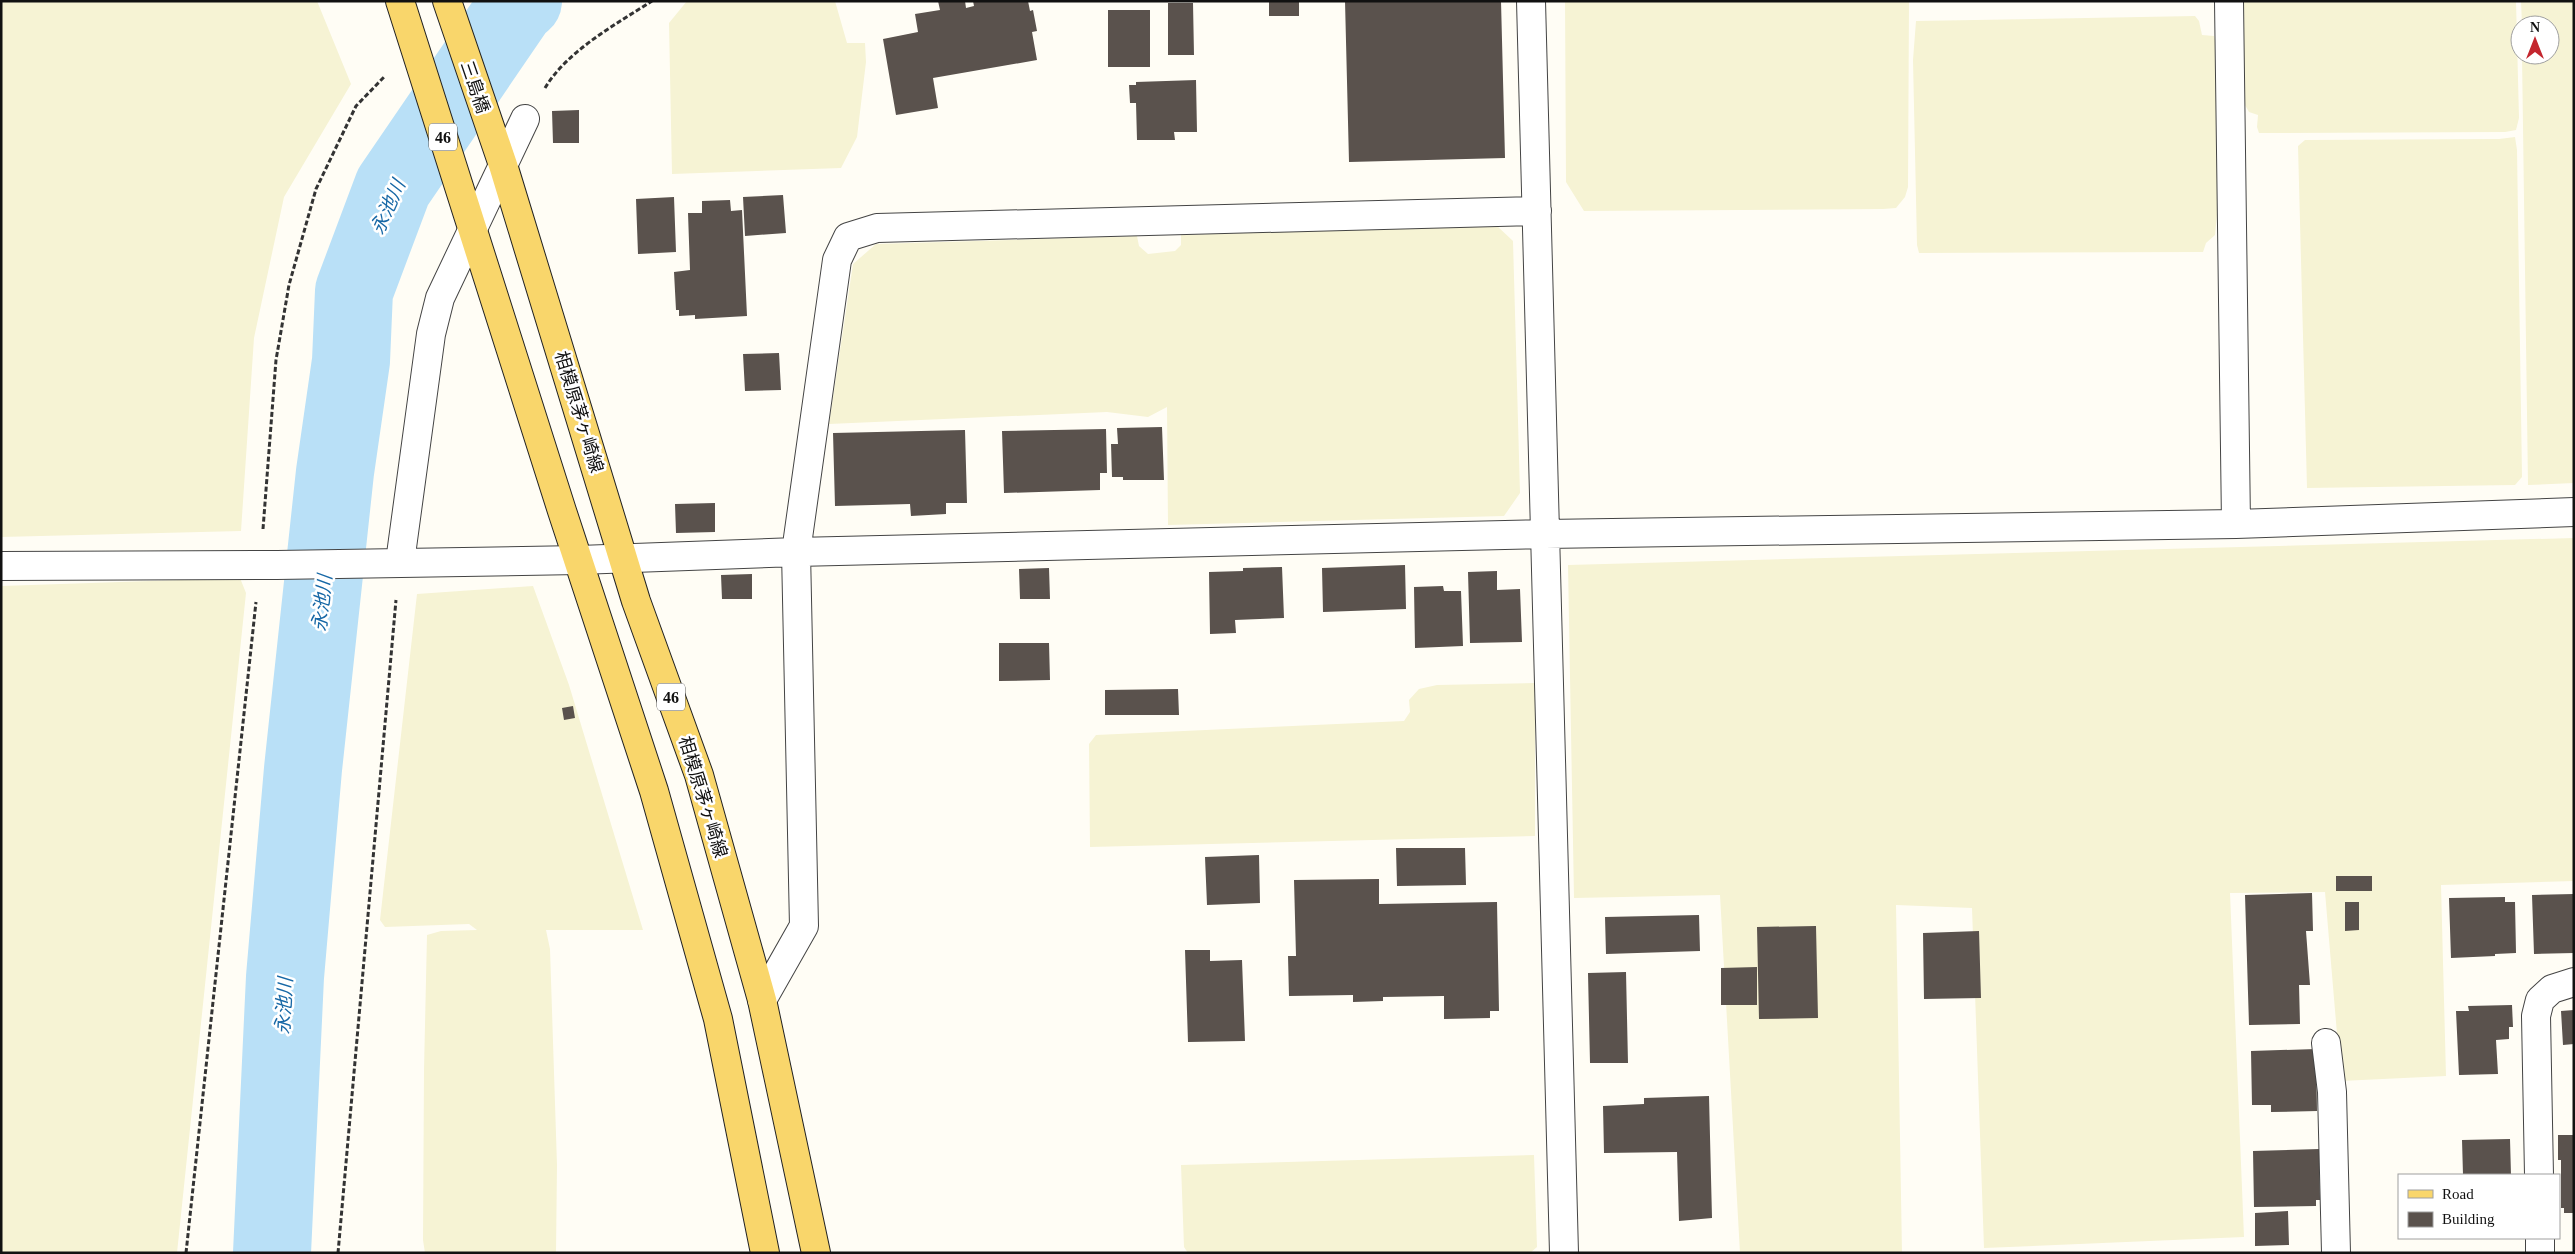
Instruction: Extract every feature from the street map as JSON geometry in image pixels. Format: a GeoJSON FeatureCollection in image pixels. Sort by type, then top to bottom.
{"type":"FeatureCollection","features":[{"type":"Feature","properties":{"kind":"main road","name":"46"},"geometry":{"type":"LineString","coordinates":[[400,1],[654,791],[718,1019],[765,1253]]}},
{"type":"Feature","properties":{"kind":"main road","name":"三島橋"},"geometry":{"type":"LineString","coordinates":[[450,12],[500,157]]}},
{"type":"Feature","properties":{"kind":"main road","name":"相模原茅ヶ崎線"},"geometry":{"type":"LineString","coordinates":[[500,157],[636,601],[699,775],[762,1000],[816,1253]]}},
{"type":"Feature","properties":{"kind":"street"},"geometry":{"type":"LineString","coordinates":[[1531,1],[1564,1253]]}},
{"type":"Feature","properties":{"kind":"street"},"geometry":{"type":"LineString","coordinates":[[2228,1],[2236,524]]}},
{"type":"Feature","properties":{"kind":"street"},"geometry":{"type":"LineString","coordinates":[[395,562],[431,334],[440,298],[469,220],[500,157],[525,119]]}},
{"type":"Feature","properties":{"kind":"street"},"geometry":{"type":"LineString","coordinates":[[762,1000],[804,926],[796,552],[837,260],[848,237],[877,228],[1537,211]]}},
{"type":"Feature","properties":{"kind":"street"},"geometry":{"type":"LineString","coordinates":[[1,566],[269,565],[579,560],[796,552],[1545,534],[2236,524],[2574,512]]}},
{"type":"Feature","properties":{"kind":"street"},"geometry":{"type":"LineString","coordinates":[[2539,1174],[2536,1016],[2540,1000],[2552,989],[2574,982]]}},
{"type":"Feature","properties":{"kind":"street"},"geometry":{"type":"LineString","coordinates":[[2326,1043],[2332,1092],[2336,1253]]}},
{"type":"Feature","properties":{"kind":"street"},"geometry":{"type":"LineString","coordinates":[[2540,1239],[2540,1253]]}},
{"type":"Feature","properties":{"kind":"path"},"geometry":{"type":"LineString","coordinates":[[525,119],[552,76],[595,38],[652,1]]}},
{"type":"Feature","properties":{"kind":"path"},"geometry":{"type":"LineString","coordinates":[[186,1253],[269,565],[276,360],[289,285],[314,198],[356,106],[417,54]]}},
{"type":"Feature","properties":{"kind":"path"},"geometry":{"type":"LineString","coordinates":[[338,1253],[395,562]]}},
{"type":"Feature","properties":{"kind":"shaded area"},"geometry":{"type":"Polygon","coordinates":[[[1,1],[317,1],[351,84],[284,197],[254,338],[241,531],[1,537],[1,1]]]}},
{"type":"Feature","properties":{"kind":"shaded area"},"geometry":{"type":"Polygon","coordinates":[[[687,1],[835,1],[847,43],[865,43],[866,62],[857,137],[841,168],[672,174],[669,23],[687,1]]]}},
{"type":"Feature","properties":{"kind":"shaded area"},"geometry":{"type":"Polygon","coordinates":[[[1565,1],[1909,1],[1908,187],[1905,197],[1896,208],[1883,209],[1584,211],[1566,182],[1565,1]]]}},
{"type":"Feature","properties":{"kind":"shaded area"},"geometry":{"type":"Polygon","coordinates":[[[2242,1],[2516,1],[2516,15],[2510,15],[2510,65],[2518,65],[2519,118],[2516,130],[2505,132],[2259,133],[2257,127],[2258,115],[2249,112],[2245,105],[2242,1]]]}},
{"type":"Feature","properties":{"kind":"shaded area"},"geometry":{"type":"Polygon","coordinates":[[[2521,1],[2574,1],[2574,483],[2528,485],[2522,65],[2560,65],[2560,15],[2522,15],[2521,1]]]}},
{"type":"Feature","properties":{"kind":"shaded area"},"geometry":{"type":"Polygon","coordinates":[[[2195,16],[2199,21],[2202,35],[2214,36],[2216,42],[2218,205],[2215,235],[2206,243],[2203,252],[1919,253],[1917,245],[1913,60],[1916,21],[2195,16]]]}},
{"type":"Feature","properties":{"kind":"shaded area"},"geometry":{"type":"Polygon","coordinates":[[[2515,137],[2517,150],[2522,477],[2515,485],[2307,488],[2298,146],[2305,140],[2499,139],[2515,137]]]}},
{"type":"Feature","properties":{"kind":"shaded area"},"geometry":{"type":"Polygon","coordinates":[[[1496,225],[1513,241],[1520,493],[1504,516],[1168,525],[1167,407],[1148,417],[1107,412],[829,424],[853,264],[876,244],[1137,236],[1139,246],[1148,254],[1175,251],[1181,245],[1181,235],[1496,225]]]}},
{"type":"Feature","properties":{"kind":"shaded area"},"geometry":{"type":"Polygon","coordinates":[[[2574,538],[2574,881],[2441,885],[2446,1076],[2341,1081],[2325,892],[2230,893],[2244,1237],[1984,1248],[1972,908],[1896,905],[1902,1253],[1740,1253],[1720,895],[1574,898],[1568,565],[2574,538]]]}},
{"type":"Feature","properties":{"kind":"shaded area"},"geometry":{"type":"Polygon","coordinates":[[[240,578],[246,593],[177,1253],[1,1253],[1,586],[240,578]]]}},
{"type":"Feature","properties":{"kind":"shaded area"},"geometry":{"type":"Polygon","coordinates":[[[533,586],[569,685],[643,930],[546,930],[550,949],[557,1165],[556,1253],[425,1253],[423,1240],[424,1070],[427,935],[441,931],[477,930],[469,924],[385,927],[380,920],[417,594],[533,586]]]}},
{"type":"Feature","properties":{"kind":"shaded area"},"geometry":{"type":"Polygon","coordinates":[[[1535,683],[1535,836],[1090,847],[1089,744],[1096,735],[1404,721],[1410,712],[1409,700],[1419,689],[1437,685],[1535,683]]]}},
{"type":"Feature","properties":{"kind":"shaded area"},"geometry":{"type":"Polygon","coordinates":[[[1534,1155],[1537,1247],[1530,1253],[1188,1253],[1184,1247],[1181,1165],[1534,1155]]]}},
{"type":"Feature","properties":{"kind":"building"},"geometry":{"type":"Polygon","coordinates":[[[938,1],[965,1],[966,8],[974,6],[973,1],[1028,1],[1030,11],[1033,10],[1037,31],[1032,32],[1037,60],[933,78],[938,108],[896,115],[883,39],[918,32],[915,14],[940,10],[938,1]]]}},
{"type":"Feature","properties":{"kind":"building"},"geometry":{"type":"Polygon","coordinates":[[[1269,1],[1299,1],[1299,16],[1269,16],[1269,1]]]}},
{"type":"Feature","properties":{"kind":"building"},"geometry":{"type":"Polygon","coordinates":[[[1345,1],[1501,1],[1505,158],[1349,162],[1345,1]]]}},
{"type":"Feature","properties":{"kind":"building"},"geometry":{"type":"Polygon","coordinates":[[[1168,3],[1193,3],[1194,55],[1168,55],[1168,3]]]}},
{"type":"Feature","properties":{"kind":"building"},"geometry":{"type":"Polygon","coordinates":[[[1108,10],[1150,10],[1150,67],[1108,67],[1108,10]]]}},
{"type":"Feature","properties":{"kind":"building"},"geometry":{"type":"Polygon","coordinates":[[[1196,80],[1197,132],[1174,132],[1175,140],[1137,140],[1136,103],[1130,103],[1129,85],[1136,85],[1136,82],[1196,80]]]}},
{"type":"Feature","properties":{"kind":"building"},"geometry":{"type":"Polygon","coordinates":[[[579,110],[579,143],[553,143],[552,111],[579,110]]]}},
{"type":"Feature","properties":{"kind":"building"},"geometry":{"type":"Polygon","coordinates":[[[783,195],[786,233],[745,236],[743,197],[783,195]]]}},
{"type":"Feature","properties":{"kind":"building"},"geometry":{"type":"Polygon","coordinates":[[[674,197],[676,252],[638,254],[636,199],[674,197]]]}},
{"type":"Feature","properties":{"kind":"building"},"geometry":{"type":"Polygon","coordinates":[[[730,200],[731,211],[742,210],[747,316],[695,319],[695,315],[679,316],[679,310],[676,310],[674,272],[690,270],[688,213],[702,213],[702,201],[730,200]]]}},
{"type":"Feature","properties":{"kind":"building"},"geometry":{"type":"Polygon","coordinates":[[[779,353],[781,390],[745,391],[743,354],[779,353]]]}},
{"type":"Feature","properties":{"kind":"building"},"geometry":{"type":"Polygon","coordinates":[[[1162,427],[1164,480],[1123,480],[1123,477],[1112,477],[1111,444],[1118,444],[1117,428],[1162,427]]]}},
{"type":"Feature","properties":{"kind":"building"},"geometry":{"type":"Polygon","coordinates":[[[1106,429],[1107,473],[1100,473],[1100,490],[1004,493],[1002,431],[1106,429]]]}},
{"type":"Feature","properties":{"kind":"building"},"geometry":{"type":"Polygon","coordinates":[[[965,430],[967,503],[946,503],[946,514],[911,516],[910,504],[835,506],[833,433],[965,430]]]}},
{"type":"Feature","properties":{"kind":"building"},"geometry":{"type":"Polygon","coordinates":[[[715,503],[715,532],[676,533],[675,504],[715,503]]]}},
{"type":"Feature","properties":{"kind":"building"},"geometry":{"type":"Polygon","coordinates":[[[1405,565],[1406,609],[1323,612],[1322,568],[1405,565]]]}},
{"type":"Feature","properties":{"kind":"building"},"geometry":{"type":"Polygon","coordinates":[[[1282,567],[1284,618],[1235,620],[1236,633],[1210,634],[1209,572],[1243,571],[1243,568],[1282,567]]]}},
{"type":"Feature","properties":{"kind":"building"},"geometry":{"type":"Polygon","coordinates":[[[1049,568],[1050,599],[1020,599],[1019,569],[1049,568]]]}},
{"type":"Feature","properties":{"kind":"building"},"geometry":{"type":"Polygon","coordinates":[[[1497,571],[1497,590],[1520,589],[1522,642],[1470,643],[1468,572],[1497,571]]]}},
{"type":"Feature","properties":{"kind":"building"},"geometry":{"type":"Polygon","coordinates":[[[752,574],[752,599],[722,599],[721,575],[752,574]]]}},
{"type":"Feature","properties":{"kind":"building"},"geometry":{"type":"Polygon","coordinates":[[[1443,586],[1444,591],[1461,591],[1463,646],[1415,648],[1414,587],[1443,586]]]}},
{"type":"Feature","properties":{"kind":"building"},"geometry":{"type":"Polygon","coordinates":[[[999,643],[1049,643],[1050,680],[999,681],[999,643]]]}},
{"type":"Feature","properties":{"kind":"building"},"geometry":{"type":"Polygon","coordinates":[[[1178,689],[1179,715],[1105,715],[1105,690],[1178,689]]]}},
{"type":"Feature","properties":{"kind":"building"},"geometry":{"type":"Polygon","coordinates":[[[573,706],[575,718],[564,720],[562,708],[573,706]]]}},
{"type":"Feature","properties":{"kind":"building"},"geometry":{"type":"Polygon","coordinates":[[[1396,848],[1465,848],[1466,885],[1397,886],[1396,848]]]}},
{"type":"Feature","properties":{"kind":"building"},"geometry":{"type":"Polygon","coordinates":[[[1259,855],[1260,903],[1207,905],[1205,857],[1259,855]]]}},
{"type":"Feature","properties":{"kind":"building"},"geometry":{"type":"Polygon","coordinates":[[[2336,876],[2372,876],[2372,891],[2336,891],[2336,876]]]}},
{"type":"Feature","properties":{"kind":"building"},"geometry":{"type":"Polygon","coordinates":[[[1379,879],[1379,904],[1497,902],[1499,1011],[1490,1011],[1490,1018],[1444,1019],[1444,996],[1383,997],[1383,1001],[1353,1002],[1353,995],[1289,996],[1288,956],[1296,956],[1294,880],[1379,879]]]}},
{"type":"Feature","properties":{"kind":"building"},"geometry":{"type":"Polygon","coordinates":[[[2312,893],[2313,931],[2306,931],[2310,985],[2299,985],[2300,1024],[2249,1025],[2245,895],[2312,893]]]}},
{"type":"Feature","properties":{"kind":"building"},"geometry":{"type":"Polygon","coordinates":[[[2574,894],[2574,953],[2534,954],[2532,895],[2574,894]]]}},
{"type":"Feature","properties":{"kind":"building"},"geometry":{"type":"Polygon","coordinates":[[[2505,897],[2505,902],[2515,902],[2516,953],[2451,958],[2449,898],[2505,897]]]}},
{"type":"Feature","properties":{"kind":"building"},"geometry":{"type":"Polygon","coordinates":[[[2345,902],[2359,902],[2359,930],[2345,931],[2345,902]]]}},
{"type":"Feature","properties":{"kind":"building"},"geometry":{"type":"Polygon","coordinates":[[[1699,915],[1700,951],[1606,954],[1605,917],[1699,915]]]}},
{"type":"Feature","properties":{"kind":"building"},"geometry":{"type":"Polygon","coordinates":[[[1816,926],[1818,1018],[1759,1019],[1757,927],[1816,926]]]}},
{"type":"Feature","properties":{"kind":"building"},"geometry":{"type":"Polygon","coordinates":[[[1979,931],[1981,998],[1924,999],[1923,933],[1979,931]]]}},
{"type":"Feature","properties":{"kind":"building"},"geometry":{"type":"Polygon","coordinates":[[[1185,950],[1210,950],[1210,961],[1242,960],[1245,1041],[1188,1042],[1185,950]]]}},
{"type":"Feature","properties":{"kind":"building"},"geometry":{"type":"Polygon","coordinates":[[[1757,967],[1757,1005],[1721,1005],[1721,968],[1757,967]]]}},
{"type":"Feature","properties":{"kind":"building"},"geometry":{"type":"Polygon","coordinates":[[[1626,972],[1628,1063],[1590,1063],[1588,973],[1626,972]]]}},
{"type":"Feature","properties":{"kind":"building"},"geometry":{"type":"Polygon","coordinates":[[[2512,1005],[2513,1027],[2509,1027],[2509,1039],[2496,1040],[2498,1074],[2459,1075],[2456,1011],[2469,1011],[2468,1006],[2512,1005]]]}},
{"type":"Feature","properties":{"kind":"building"},"geometry":{"type":"Polygon","coordinates":[[[2574,1010],[2574,1044],[2563,1045],[2561,1011],[2574,1010]]]}},
{"type":"Feature","properties":{"kind":"building"},"geometry":{"type":"Polygon","coordinates":[[[2316,1049],[2317,1111],[2271,1112],[2271,1105],[2252,1105],[2251,1051],[2316,1049]]]}},
{"type":"Feature","properties":{"kind":"building"},"geometry":{"type":"Polygon","coordinates":[[[1709,1096],[1712,1218],[1679,1221],[1677,1152],[1604,1153],[1603,1106],[1644,1104],[1644,1098],[1709,1096]]]}},
{"type":"Feature","properties":{"kind":"building"},"geometry":{"type":"Polygon","coordinates":[[[2558,1135],[2574,1135],[2574,1213],[2564,1213],[2564,1208],[2561,1208],[2561,1160],[2558,1160],[2558,1135]]]}},
{"type":"Feature","properties":{"kind":"building"},"geometry":{"type":"Polygon","coordinates":[[[2510,1139],[2511,1174],[2463,1174],[2462,1140],[2510,1139]]]}},
{"type":"Feature","properties":{"kind":"building"},"geometry":{"type":"Polygon","coordinates":[[[2319,1149],[2320,1200],[2316,1200],[2316,1206],[2254,1207],[2253,1151],[2319,1149]]]}},
{"type":"Feature","properties":{"kind":"building"},"geometry":{"type":"Polygon","coordinates":[[[2288,1211],[2289,1245],[2255,1246],[2255,1213],[2288,1211]]]}},
{"type":"Feature","properties":{"kind":"waterway","name":"永池川"},"geometry":{"type":"LineString","coordinates":[[272,1253],[285,977],[303,769],[335,472],[351,361],[354,291],[393,187],[516,7],[523,1]]}}]}
